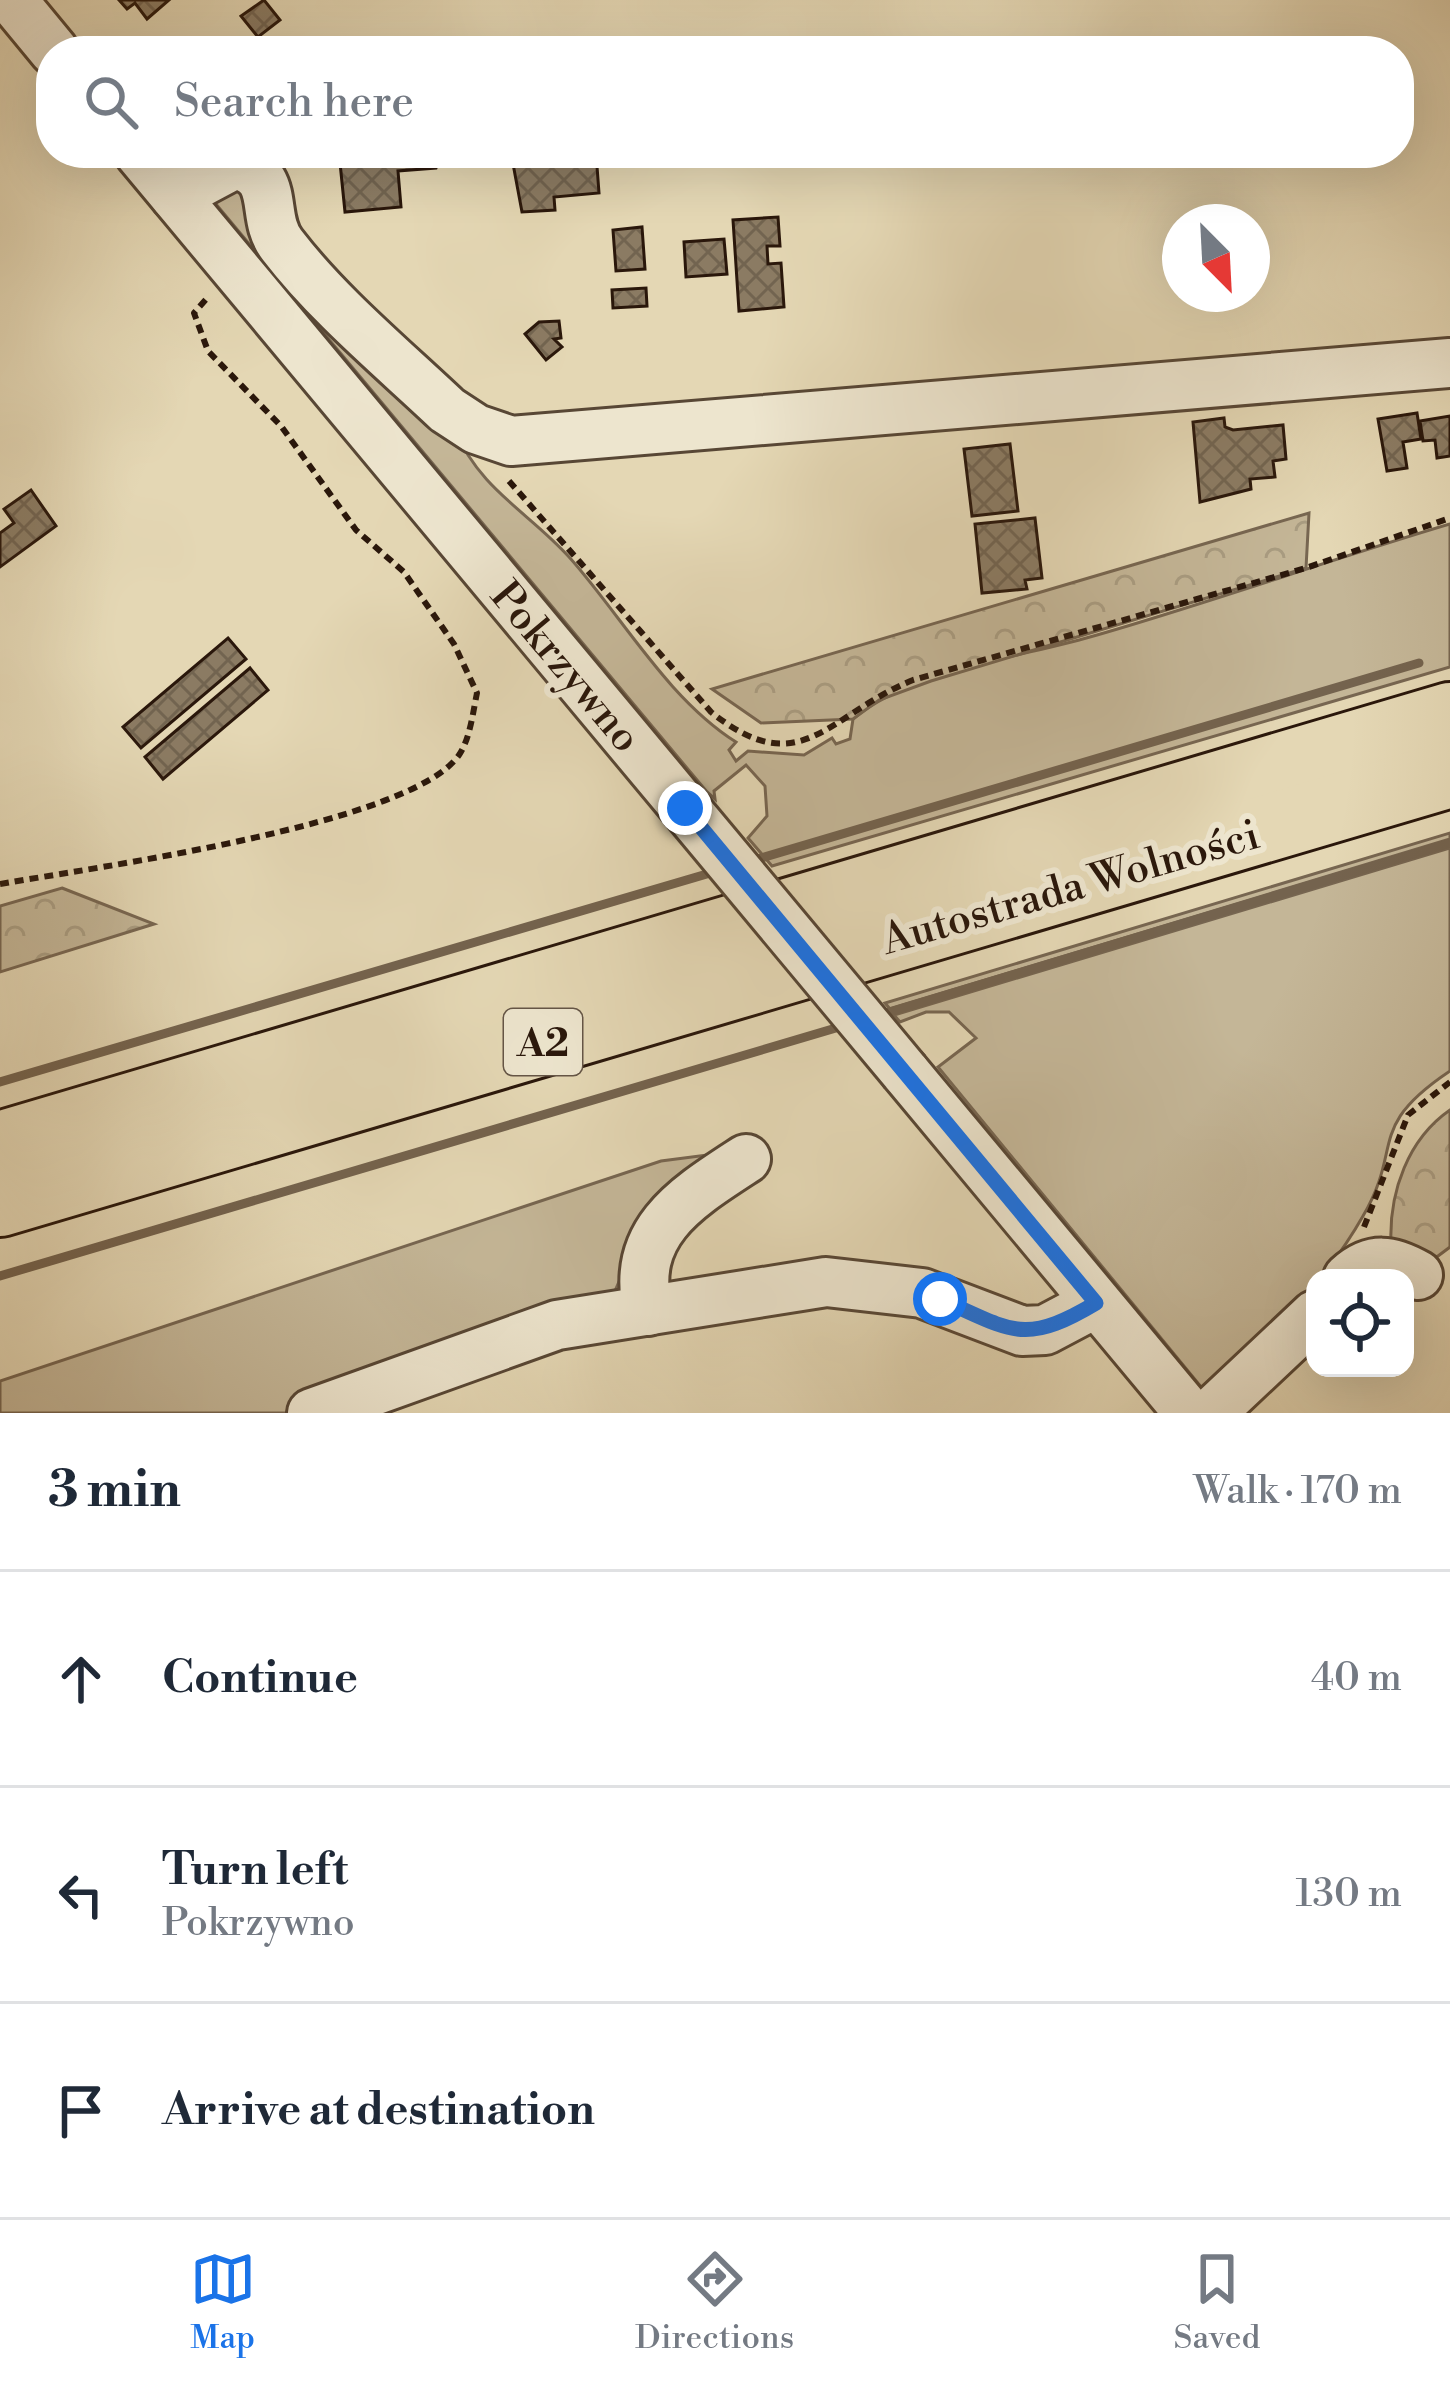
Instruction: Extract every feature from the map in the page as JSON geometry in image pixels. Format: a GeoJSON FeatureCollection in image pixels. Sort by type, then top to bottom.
{"type":"FeatureCollection","features":[{"type":"Feature","properties":{"kind":"highway","name":"Autostrada Wolności"},"geometry":{"type":"LineString","coordinates":[[0,1145],[1450,716]]}},
{"type":"Feature","properties":{"kind":"highway","name":"Autostrada Wolności"},"geometry":{"type":"LineString","coordinates":[[0,1203],[1450,774]]}},
{"type":"Feature","properties":{"kind":"street"},"geometry":{"type":"LineString","coordinates":[[12,0],[42,36]]}},
{"type":"Feature","properties":{"kind":"street","name":"Pokrzywno"},"geometry":{"type":"LineString","coordinates":[[152,168],[1189,1413]]}},
{"type":"Feature","properties":{"kind":"street"},"geometry":{"type":"LineString","coordinates":[[175,196],[228,168]]}},
{"type":"Feature","properties":{"kind":"street"},"geometry":{"type":"LineString","coordinates":[[251,168],[270,190],[279,242],[447,410],[476,429],[511,440],[1450,363]]}},
{"type":"Feature","properties":{"kind":"street"},"geometry":{"type":"LineString","coordinates":[[648,1311],[642,1267],[656,1233],[695,1195],[746,1159]]}},
{"type":"Feature","properties":{"kind":"street"},"geometry":{"type":"LineString","coordinates":[[1359,1269],[1384,1261],[1403,1269]]}},
{"type":"Feature","properties":{"kind":"street"},"geometry":{"type":"LineString","coordinates":[[1414,1273],[1418,1275]]}},
{"type":"Feature","properties":{"kind":"street"},"geometry":{"type":"LineString","coordinates":[[312,1413],[541,1329],[847,1282],[922,1293],[1011,1329],[1034,1331],[1058,1325],[1096,1303]]}},
{"type":"Feature","properties":{"kind":"street"},"geometry":{"type":"LineString","coordinates":[[1210,1413],[1306,1325]]}},
{"type":"Feature","properties":{"kind":"path"},"geometry":{"type":"LineString","coordinates":[[0,884],[205,847],[368,806],[420,786],[459,756],[477,693],[454,644],[404,572],[356,530],[280,426],[208,351],[194,313],[236,269]]}},
{"type":"Feature","properties":{"kind":"path"},"geometry":{"type":"LineString","coordinates":[[520,492],[711,712],[744,734],[779,747],[808,741],[871,699],[913,680],[1306,568],[1450,518]]}},
{"type":"Feature","properties":{"kind":"path"},"geometry":{"type":"LineString","coordinates":[[1364,1228],[1408,1115],[1450,1082]]}},
{"type":"Feature","properties":{"kind":"green space"},"geometry":{"type":"Polygon","coordinates":[[[239,180],[455,430],[492,485],[570,558],[689,704],[736,742],[729,750],[736,761],[748,751],[804,755],[832,738],[836,744],[850,739],[853,719],[877,702],[936,677],[1141,622],[1450,524],[1450,667],[772,866],[748,838],[767,816],[765,786],[746,765],[714,791],[715,799],[707,792],[210,197],[239,180]]]}},
{"type":"Feature","properties":{"kind":"green space"},"geometry":{"type":"Polygon","coordinates":[[[1309,513],[1306,568],[931,681],[879,700],[853,719],[761,723],[712,689],[1309,513]]]}},
{"type":"Feature","properties":{"kind":"green space"},"geometry":{"type":"Polygon","coordinates":[[[1450,833],[1450,839],[890,1009],[885,1003],[1450,833]]]}},
{"type":"Feature","properties":{"kind":"green space"},"geometry":{"type":"Polygon","coordinates":[[[1450,848],[1450,1071],[1406,1108],[1396,1123],[1375,1192],[1331,1265],[1306,1269],[1306,1295],[1211,1399],[938,1067],[976,1038],[949,1012],[926,1012],[900,1022],[894,1015],[1450,848]]]}},
{"type":"Feature","properties":{"kind":"green space"},"geometry":{"type":"Polygon","coordinates":[[[62,888],[154,924],[0,972],[0,906],[62,888]]]}},
{"type":"Feature","properties":{"kind":"green space"},"geometry":{"type":"Polygon","coordinates":[[[1450,1110],[1450,1247],[1434,1259],[1391,1243],[1393,1205],[1412,1151],[1450,1110]]]}},
{"type":"Feature","properties":{"kind":"green space"},"geometry":{"type":"Polygon","coordinates":[[[738,1151],[632,1252],[611,1300],[292,1413],[0,1413],[0,1381],[661,1161],[738,1151]]]}},
{"type":"Feature","properties":{"kind":"building"},"geometry":{"type":"Polygon","coordinates":[[[119,0],[169,0],[147,19],[135,3],[127,9],[119,0]]]}},
{"type":"Feature","properties":{"kind":"building"},"geometry":{"type":"Polygon","coordinates":[[[264,0],[280,20],[257,36],[241,16],[264,0]]]}},
{"type":"Feature","properties":{"kind":"building"},"geometry":{"type":"Polygon","coordinates":[[[341,168],[436,168],[398,171],[401,207],[345,212],[341,168]]]}},
{"type":"Feature","properties":{"kind":"building"},"geometry":{"type":"Polygon","coordinates":[[[514,168],[597,168],[599,193],[554,197],[555,210],[522,212],[514,168]]]}},
{"type":"Feature","properties":{"kind":"building"},"geometry":{"type":"Polygon","coordinates":[[[778,217],[780,246],[767,246],[768,264],[781,263],[784,307],[739,311],[733,220],[778,217]]]}},
{"type":"Feature","properties":{"kind":"building"},"geometry":{"type":"Polygon","coordinates":[[[642,227],[645,269],[616,271],[613,230],[642,227]]]}},
{"type":"Feature","properties":{"kind":"building"},"geometry":{"type":"Polygon","coordinates":[[[724,239],[727,274],[686,277],[684,242],[724,239]]]}},
{"type":"Feature","properties":{"kind":"building"},"geometry":{"type":"Polygon","coordinates":[[[646,288],[647,306],[613,308],[612,290],[646,288]]]}},
{"type":"Feature","properties":{"kind":"building"},"geometry":{"type":"Polygon","coordinates":[[[559,321],[561,338],[554,339],[562,347],[546,360],[525,334],[539,322],[559,321]]]}},
{"type":"Feature","properties":{"kind":"building"},"geometry":{"type":"Polygon","coordinates":[[[1417,413],[1421,439],[1403,442],[1407,468],[1387,471],[1378,419],[1417,413]]]}},
{"type":"Feature","properties":{"kind":"building"},"geometry":{"type":"Polygon","coordinates":[[[1450,416],[1450,456],[1437,458],[1435,440],[1423,441],[1420,421],[1450,416]]]}},
{"type":"Feature","properties":{"kind":"building"},"geometry":{"type":"Polygon","coordinates":[[[1224,418],[1225,427],[1233,430],[1283,425],[1286,459],[1273,461],[1275,477],[1250,479],[1251,489],[1200,502],[1193,422],[1224,418]]]}},
{"type":"Feature","properties":{"kind":"building"},"geometry":{"type":"Polygon","coordinates":[[[1010,444],[1018,511],[972,516],[964,449],[1010,444]]]}},
{"type":"Feature","properties":{"kind":"building"},"geometry":{"type":"Polygon","coordinates":[[[31,490],[56,526],[0,567],[0,533],[14,523],[4,509],[31,490]]]}},
{"type":"Feature","properties":{"kind":"building"},"geometry":{"type":"Polygon","coordinates":[[[1035,518],[1042,578],[1025,580],[1027,589],[982,593],[975,524],[1035,518]]]}},
{"type":"Feature","properties":{"kind":"building"},"geometry":{"type":"Polygon","coordinates":[[[228,638],[246,659],[141,748],[123,727],[228,638]]]}},
{"type":"Feature","properties":{"kind":"building"},"geometry":{"type":"Polygon","coordinates":[[[250,668],[268,690],[163,779],[145,757],[250,668]]]}},
{"type":"Feature","properties":{"kind":"waterway"},"geometry":{"type":"LineString","coordinates":[[751,861],[1419,663]]}},
{"type":"Feature","properties":{"kind":"waterway"},"geometry":{"type":"LineString","coordinates":[[879,1015],[1450,843]]}},
{"type":"Feature","properties":{"kind":"waterway"},"geometry":{"type":"LineString","coordinates":[[0,1082],[717,871]]}},
{"type":"Feature","properties":{"kind":"waterway"},"geometry":{"type":"LineString","coordinates":[[0,1276],[846,1025]]}},
{"type":"Feature","properties":{"kind":"route"},"geometry":{"type":"LineString","coordinates":[[685,808],[1096,1303],[1045,1330],[1022,1331],[940,1299]]}}]}
